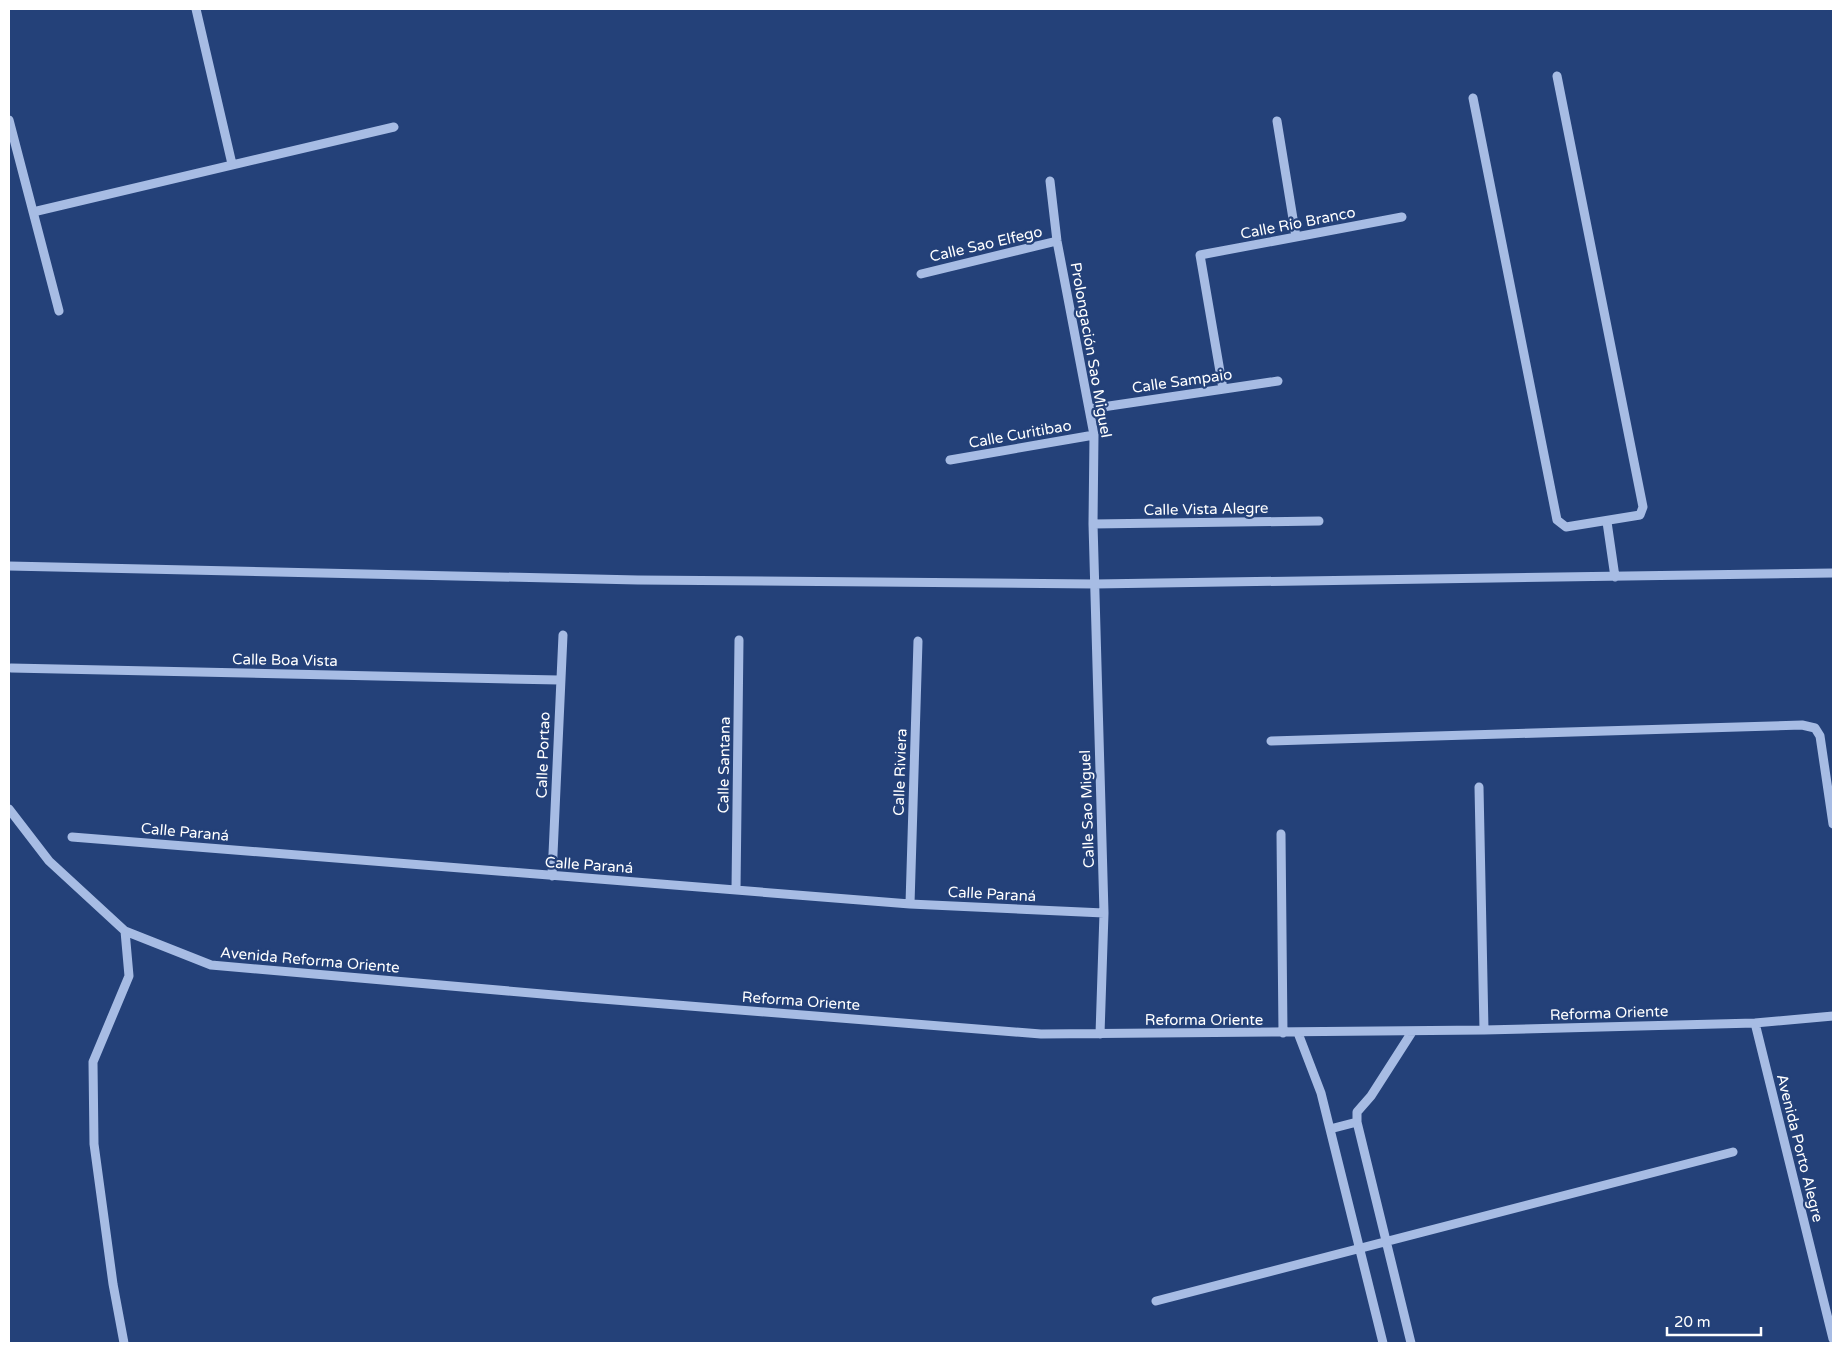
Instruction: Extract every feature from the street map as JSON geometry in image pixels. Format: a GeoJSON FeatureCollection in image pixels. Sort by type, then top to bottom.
{"type":"FeatureCollection","features":[{"type":"Feature","properties":{"kind":"street"},"geometry":{"type":"LineString","coordinates":[[196,9],[232,164]]}},
{"type":"Feature","properties":{"kind":"street"},"geometry":{"type":"LineString","coordinates":[[1473,98],[1558,520],[1566,527],[1607,522],[1640,515],[1643,507],[1557,76]]}},
{"type":"Feature","properties":{"kind":"street"},"geometry":{"type":"LineString","coordinates":[[9,120],[59,310]]}},
{"type":"Feature","properties":{"kind":"street"},"geometry":{"type":"LineString","coordinates":[[1277,121],[1296,237]]}},
{"type":"Feature","properties":{"kind":"street"},"geometry":{"type":"LineString","coordinates":[[33,212],[394,127]]}},
{"type":"Feature","properties":{"kind":"street","name":"Prolongación Sao Miguel"},"geometry":{"type":"LineString","coordinates":[[1050,181],[1057,241],[1094,435],[1093,524],[1095,584]]}},
{"type":"Feature","properties":{"kind":"street","name":"Calle Río Branco"},"geometry":{"type":"LineString","coordinates":[[1223,389],[1200,255],[1402,217]]}},
{"type":"Feature","properties":{"kind":"street","name":"Calle Sao Elfego"},"geometry":{"type":"LineString","coordinates":[[921,274],[1057,241]]}},
{"type":"Feature","properties":{"kind":"street","name":"Calle Sampaio"},"geometry":{"type":"LineString","coordinates":[[1089,409],[1278,381]]}},
{"type":"Feature","properties":{"kind":"street","name":"Calle Curitibao"},"geometry":{"type":"LineString","coordinates":[[950,460],[1094,435]]}},
{"type":"Feature","properties":{"kind":"street","name":"Calle Vista Alegre"},"geometry":{"type":"LineString","coordinates":[[1093,524],[1319,521]]}},
{"type":"Feature","properties":{"kind":"street"},"geometry":{"type":"LineString","coordinates":[[1607,522],[1615,577]]}},
{"type":"Feature","properties":{"kind":"street"},"geometry":{"type":"LineString","coordinates":[[9,566],[638,580],[1095,584],[1833,573]]}},
{"type":"Feature","properties":{"kind":"street","name":"Calle Sao Miguel"},"geometry":{"type":"LineString","coordinates":[[1095,584],[1104,913],[1100,1034]]}},
{"type":"Feature","properties":{"kind":"street","name":"Calle Portao"},"geometry":{"type":"LineString","coordinates":[[552,876],[559,680],[563,635]]}},
{"type":"Feature","properties":{"kind":"street","name":"Calle Santana"},"geometry":{"type":"LineString","coordinates":[[736,890],[739,640]]}},
{"type":"Feature","properties":{"kind":"street","name":"Calle Riviera"},"geometry":{"type":"LineString","coordinates":[[910,904],[918,641]]}},
{"type":"Feature","properties":{"kind":"street","name":"Calle Boa Vista"},"geometry":{"type":"LineString","coordinates":[[10,668],[559,680]]}},
{"type":"Feature","properties":{"kind":"street"},"geometry":{"type":"LineString","coordinates":[[1271,741],[1802,725],[1815,728],[1820,736],[1833,824]]}},
{"type":"Feature","properties":{"kind":"street"},"geometry":{"type":"LineString","coordinates":[[1479,787],[1484,1030]]}},
{"type":"Feature","properties":{"kind":"street","name":"Avenida Reforma Oriente"},"geometry":{"type":"LineString","coordinates":[[9,810],[49,861],[125,931],[211,965],[577,997]]}},
{"type":"Feature","properties":{"kind":"street"},"geometry":{"type":"LineString","coordinates":[[1280,834],[1283,1033]]}},
{"type":"Feature","properties":{"kind":"street","name":"Calle Paraná"},"geometry":{"type":"LineString","coordinates":[[72,837],[910,904],[1104,913]]}},
{"type":"Feature","properties":{"kind":"street"},"geometry":{"type":"LineString","coordinates":[[124,1343],[113,1284],[94,1144],[93,1062],[129,976],[125,931]]}},
{"type":"Feature","properties":{"kind":"street","name":"Reforma Oriente"},"geometry":{"type":"LineString","coordinates":[[577,997],[1041,1034],[1412,1032],[1755,1023],[1833,1016]]}},
{"type":"Feature","properties":{"kind":"street","name":"Avenida Porto Alegre"},"geometry":{"type":"LineString","coordinates":[[1755,1023],[1833,1339]]}},
{"type":"Feature","properties":{"kind":"street"},"geometry":{"type":"LineString","coordinates":[[1298,1032],[1312,1066],[1330,1129],[1383,1343]]}},
{"type":"Feature","properties":{"kind":"street"},"geometry":{"type":"LineString","coordinates":[[1411,1343],[1357,1122],[1357,1112],[1370,1096],[1412,1032]]}},
{"type":"Feature","properties":{"kind":"street"},"geometry":{"type":"LineString","coordinates":[[1330,1129],[1357,1122]]}},
{"type":"Feature","properties":{"kind":"street"},"geometry":{"type":"LineString","coordinates":[[1156,1301],[1733,1152]]}}]}
